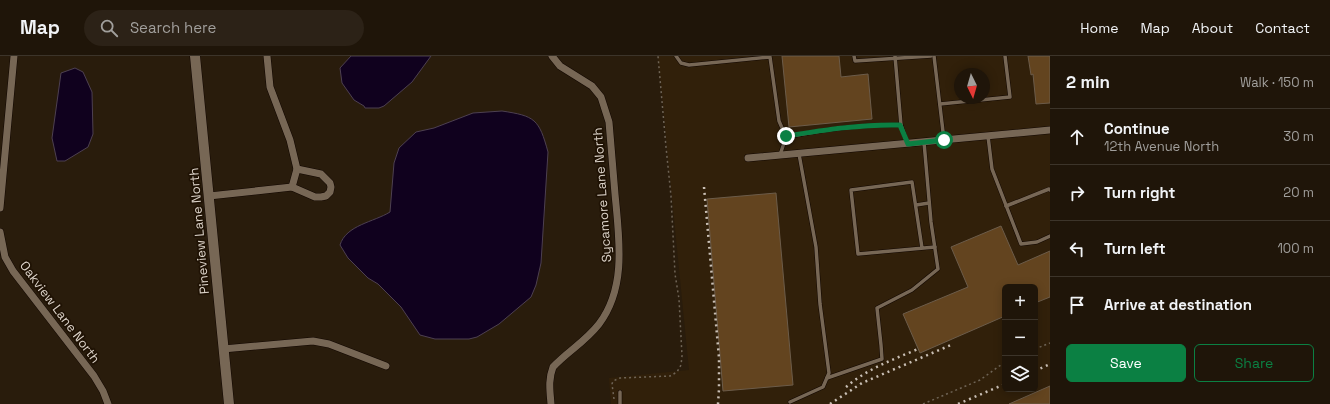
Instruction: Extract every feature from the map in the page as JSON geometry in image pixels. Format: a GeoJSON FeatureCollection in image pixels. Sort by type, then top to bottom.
{"type":"FeatureCollection","features":[{"type":"Feature","properties":{"kind":"street"},"geometry":{"type":"LineString","coordinates":[[0,208],[14,56]]}},
{"type":"Feature","properties":{"kind":"street","name":"Pineview Lane North"},"geometry":{"type":"LineString","coordinates":[[195,56],[229,404]]}},
{"type":"Feature","properties":{"kind":"street"},"geometry":{"type":"LineString","coordinates":[[267,56],[270,87],[290,140],[297,169],[292,187]]}},
{"type":"Feature","properties":{"kind":"street","name":"Sycamore Lane North"},"geometry":{"type":"LineString","coordinates":[[551,404],[549,384],[553,367],[587,338],[600,323],[610,306],[617,286],[619,266],[618,227],[609,122],[606,109],[601,97],[592,86],[560,66],[552,56]]}},
{"type":"Feature","properties":{"kind":"street"},"geometry":{"type":"LineString","coordinates":[[748,158],[1050,130]]}},
{"type":"Feature","properties":{"kind":"street"},"geometry":{"type":"LineString","coordinates":[[209,196],[292,187],[316,197],[326,196],[330,192],[332,188],[330,183],[321,174],[297,169]]}},
{"type":"Feature","properties":{"kind":"street","name":"Oakview Lane North"},"geometry":{"type":"LineString","coordinates":[[0,232],[2,259],[94,376],[103,391],[108,404]]}},
{"type":"Feature","properties":{"kind":"street"},"geometry":{"type":"LineString","coordinates":[[223,349],[313,341],[329,344],[386,366]]}},
{"type":"Feature","properties":{"kind":"lane"},"geometry":{"type":"LineString","coordinates":[[676,56],[681,63],[689,65],[770,57],[780,121],[786,136],[780,155]]}},
{"type":"Feature","properties":{"kind":"lane"},"geometry":{"type":"LineString","coordinates":[[854,56],[855,62],[895,57],[933,56],[944,140]]}},
{"type":"Feature","properties":{"kind":"lane"},"geometry":{"type":"LineString","coordinates":[[940,104],[1010,97],[1005,56]]}},
{"type":"Feature","properties":{"kind":"lane"},"geometry":{"type":"LineString","coordinates":[[895,57],[900,125],[908,144]]}},
{"type":"Feature","properties":{"kind":"lane"},"geometry":{"type":"LineString","coordinates":[[786,136],[877,124],[900,125]]}},
{"type":"Feature","properties":{"kind":"lane"},"geometry":{"type":"LineString","coordinates":[[988,136],[992,169],[1022,244],[1037,242],[1050,236]]}},
{"type":"Feature","properties":{"kind":"lane"},"geometry":{"type":"LineString","coordinates":[[827,378],[882,359],[877,308],[912,290],[938,269],[929,203],[924,142]]}},
{"type":"Feature","properties":{"kind":"lane"},"geometry":{"type":"LineString","coordinates":[[790,402],[823,387],[829,373],[820,304],[816,248],[799,154]]}},
{"type":"Feature","properties":{"kind":"lane"},"geometry":{"type":"LineString","coordinates":[[922,248],[912,182],[851,190],[858,254],[935,247]]}},
{"type":"Feature","properties":{"kind":"lane"},"geometry":{"type":"LineString","coordinates":[[1006,206],[1049,189],[1050,190]]}},
{"type":"Feature","properties":{"kind":"lane"},"geometry":{"type":"LineString","coordinates":[[916,205],[929,203]]}},
{"type":"Feature","properties":{"kind":"lane"},"geometry":{"type":"LineString","coordinates":[[620,392],[620,404]]}},
{"type":"Feature","properties":{"kind":"path"},"geometry":{"type":"LineString","coordinates":[[614,404],[612,384],[614,380],[620,378],[670,376],[677,372],[681,365],[682,356],[679,299],[675,274],[671,196],[658,56]]}},
{"type":"Feature","properties":{"kind":"path"},"geometry":{"type":"LineString","coordinates":[[1038,348],[1050,343]]}},
{"type":"Feature","properties":{"kind":"path"},"geometry":{"type":"LineString","coordinates":[[923,404],[980,380],[1002,364]]}},
{"type":"Feature","properties":{"kind":"shaded area"},"geometry":{"type":"Polygon","coordinates":[[[351,56],[431,56],[412,82],[384,106],[379,108],[365,108],[354,100],[342,83],[340,68],[351,56]]]}},
{"type":"Feature","properties":{"kind":"shaded area"},"geometry":{"type":"Polygon","coordinates":[[[658,56],[1050,56],[1050,404],[611,404],[609,378],[689,370],[658,56]]]}},
{"type":"Feature","properties":{"kind":"shaded area"},"geometry":{"type":"Polygon","coordinates":[[[75,68],[83,72],[92,92],[93,134],[88,147],[65,161],[57,161],[52,138],[61,73],[75,68]]]}},
{"type":"Feature","properties":{"kind":"shaded area"},"geometry":{"type":"Polygon","coordinates":[[[502,111],[529,117],[534,121],[542,132],[548,152],[541,263],[536,285],[531,297],[499,324],[477,337],[469,339],[435,339],[420,335],[401,307],[378,284],[368,278],[348,258],[340,245],[343,238],[354,228],[390,212],[394,163],[399,148],[416,132],[434,128],[473,113],[502,111]]]}},
{"type":"Feature","properties":{"kind":"building"},"geometry":{"type":"Polygon","coordinates":[[[782,56],[839,56],[841,77],[868,74],[872,119],[789,127],[782,56]]]}},
{"type":"Feature","properties":{"kind":"building"},"geometry":{"type":"Polygon","coordinates":[[[1028,56],[1050,56],[1050,103],[1036,104],[1033,74],[1031,75],[1028,56]]]}},
{"type":"Feature","properties":{"kind":"building"},"geometry":{"type":"Polygon","coordinates":[[[776,193],[793,385],[723,391],[707,199],[776,193]]]}},
{"type":"Feature","properties":{"kind":"building"},"geometry":{"type":"Polygon","coordinates":[[[1001,226],[1018,265],[1050,251],[1050,297],[1038,302],[1038,284],[1002,284],[1002,317],[920,353],[903,314],[968,287],[951,247],[1001,226]]]}},
{"type":"Feature","properties":{"kind":"building"},"geometry":{"type":"Polygon","coordinates":[[[1050,386],[1050,404],[1009,404],[1038,392],[1050,386]]]}},
{"type":"Feature","properties":{"kind":"railway"},"geometry":{"type":"LineString","coordinates":[[704,187],[719,358],[718,404]]}},
{"type":"Feature","properties":{"kind":"railway"},"geometry":{"type":"LineString","coordinates":[[830,404],[862,383],[951,345]]}},
{"type":"Feature","properties":{"kind":"railway"},"geometry":{"type":"LineString","coordinates":[[846,387],[871,370],[918,349]]}},
{"type":"Feature","properties":{"kind":"railway"},"geometry":{"type":"LineString","coordinates":[[1038,370],[1050,364]]}},
{"type":"Feature","properties":{"kind":"railway"},"geometry":{"type":"LineString","coordinates":[[958,404],[1002,385]]}},
{"type":"Feature","properties":{"kind":"route"},"geometry":{"type":"LineString","coordinates":[[786,136],[877,124],[900,125],[908,144],[944,140]]}}]}
